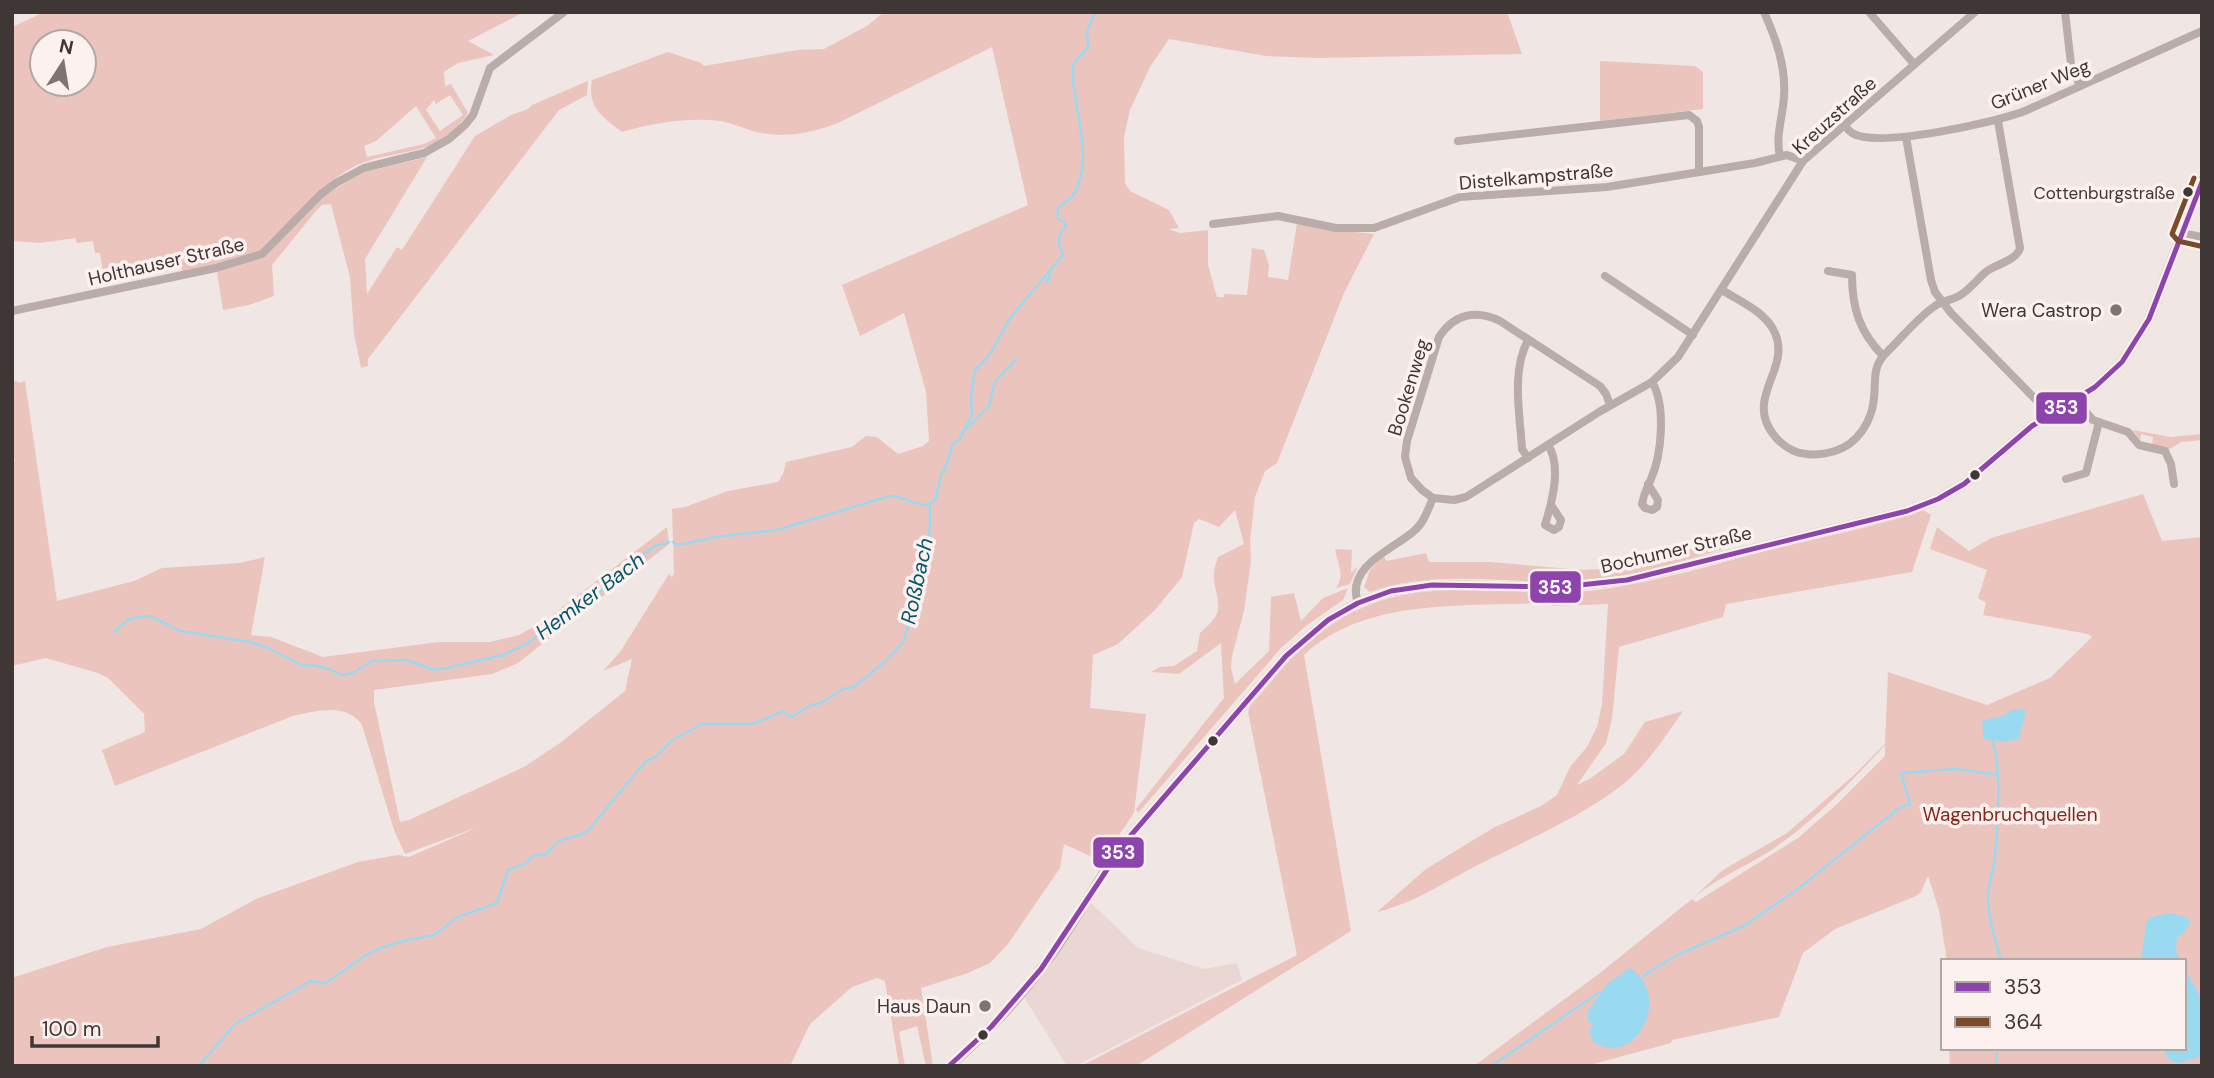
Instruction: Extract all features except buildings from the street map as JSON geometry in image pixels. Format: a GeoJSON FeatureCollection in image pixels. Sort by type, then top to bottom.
{"type":"FeatureCollection","features":[{"type":"Feature","properties":{"kind":"main road","name":"Bochumer Straße"},"geometry":{"type":"LineString","coordinates":[[949,1066],[984,1033],[1033,978],[1126,841],[1249,697],[1301,641],[1328,620],[1358,603],[1399,589],[1432,584],[1561,587],[1627,580],[1907,511],[1938,499],[1964,484],[2026,430],[2095,387],[2115,369],[2140,336],[2152,312],[2202,181]]}},
{"type":"Feature","properties":{"kind":"street","name":"Holthauser Straße"},"geometry":{"type":"LineString","coordinates":[[12,311],[216,268],[262,254],[321,194],[336,183],[364,168],[425,153],[449,139],[472,115],[490,68],[564,12]]}},
{"type":"Feature","properties":{"kind":"street"},"geometry":{"type":"LineString","coordinates":[[1764,12],[1782,60],[1784,96],[1777,141],[1780,156],[1792,156],[1803,161]]}},
{"type":"Feature","properties":{"kind":"street"},"geometry":{"type":"LineString","coordinates":[[1869,12],[1914,64]]}},
{"type":"Feature","properties":{"kind":"street","name":"Kreuzstraße"},"geometry":{"type":"LineString","coordinates":[[1433,498],[1466,498],[1610,405],[1651,382],[1678,357],[1803,161],[1975,12]]}},
{"type":"Feature","properties":{"kind":"street"},"geometry":{"type":"LineString","coordinates":[[2064,12],[2071,64],[2080,86]]}},
{"type":"Feature","properties":{"kind":"street","name":"Grüner Weg"},"geometry":{"type":"LineString","coordinates":[[1844,125],[1853,134],[1863,136],[1906,137],[1998,121],[2202,31]]}},
{"type":"Feature","properties":{"kind":"street"},"geometry":{"type":"LineString","coordinates":[[1458,141],[1689,115],[1697,121],[1699,127],[1699,171]]}},
{"type":"Feature","properties":{"kind":"street"},"geometry":{"type":"LineString","coordinates":[[1722,290],[1757,312],[1768,322],[1775,334],[1777,366],[1765,392],[1764,414],[1774,436],[1795,451],[1812,455],[1844,447],[1861,433],[1873,407],[1874,370],[1883,356],[1934,306],[1960,296],[1998,263],[2016,256],[2020,250],[1998,121]]}},
{"type":"Feature","properties":{"kind":"street"},"geometry":{"type":"LineString","coordinates":[[1906,137],[1930,280],[1943,303],[2050,414]]}},
{"type":"Feature","properties":{"kind":"street","name":"Distelkampstraße"},"geometry":{"type":"LineString","coordinates":[[1213,224],[1278,216],[1336,228],[1374,228],[1460,197],[1607,187],[1755,163],[1780,156]]}},
{"type":"Feature","properties":{"kind":"street"},"geometry":{"type":"LineString","coordinates":[[2181,233],[2202,237]]}},
{"type":"Feature","properties":{"kind":"street"},"geometry":{"type":"LineString","coordinates":[[1828,271],[1852,275],[1854,308],[1860,325],[1883,356]]}},
{"type":"Feature","properties":{"kind":"street"},"geometry":{"type":"LineString","coordinates":[[1605,276],[1693,335]]}},
{"type":"Feature","properties":{"kind":"street","name":"Bookenweg"},"geometry":{"type":"LineString","coordinates":[[1433,498],[1411,478],[1405,449],[1438,337],[1455,319],[1479,314],[1500,321],[1600,386],[1610,405]]}},
{"type":"Feature","properties":{"kind":"street"},"geometry":{"type":"LineString","coordinates":[[1528,340],[1518,374],[1522,449],[1528,458]]}},
{"type":"Feature","properties":{"kind":"street"},"geometry":{"type":"LineString","coordinates":[[1648,484],[1658,455],[1661,406],[1651,382]]}},
{"type":"Feature","properties":{"kind":"street"},"geometry":{"type":"LineString","coordinates":[[2075,400],[2093,420],[2128,432],[2139,446],[2165,452],[2171,464],[2174,484]]}},
{"type":"Feature","properties":{"kind":"street"},"geometry":{"type":"LineString","coordinates":[[2066,479],[2086,473],[2099,422]]}},
{"type":"Feature","properties":{"kind":"street"},"geometry":{"type":"LineString","coordinates":[[1548,445],[1555,461],[1551,505]]}},
{"type":"Feature","properties":{"kind":"street"},"geometry":{"type":"LineString","coordinates":[[1358,603],[1356,596],[1362,573],[1381,553],[1419,526],[1433,498]]}},
{"type":"Feature","properties":{"kind":"shaded area"},"geometry":{"type":"Polygon","coordinates":[[[1087,899],[1138,948],[1204,969],[1237,963],[1242,980],[1076,1066],[1067,1066],[1021,992],[1087,899]]]}},
{"type":"Feature","properties":{"kind":"green space"},"geometry":{"type":"Polygon","coordinates":[[[44,12],[524,12],[468,41],[494,55],[458,63],[444,72],[445,86],[451,84],[468,113],[456,128],[429,145],[355,166],[328,185],[282,234],[255,254],[183,272],[181,268],[105,284],[100,253],[95,253],[93,241],[77,243],[75,238],[40,243],[12,241],[12,27],[44,12]],[[450,95],[436,104],[434,100],[426,110],[440,131],[463,115],[450,95]],[[416,106],[376,141],[364,146],[367,157],[424,144],[436,138],[416,106]]]}},
{"type":"Feature","properties":{"kind":"green space"},"geometry":{"type":"Polygon","coordinates":[[[884,12],[1507,12],[1522,54],[1319,58],[1266,56],[1169,39],[1150,67],[1130,110],[1124,137],[1125,183],[1130,191],[1169,210],[1179,228],[1168,229],[1180,233],[1208,230],[1208,265],[1217,297],[1224,297],[1224,294],[1247,295],[1252,248],[1264,250],[1269,265],[1268,277],[1288,280],[1297,223],[1317,228],[1374,234],[1344,293],[1277,463],[1265,471],[1255,497],[1250,541],[1251,561],[1244,611],[1232,656],[1231,668],[1235,684],[1269,651],[1271,597],[1294,593],[1301,621],[1323,598],[1348,588],[1343,600],[1307,625],[1281,648],[1138,813],[1136,809],[1224,698],[1221,643],[1179,674],[1151,672],[1160,667],[1174,666],[1197,651],[1200,633],[1217,614],[1214,576],[1218,557],[1244,544],[1235,510],[1219,527],[1199,519],[1194,523],[1182,577],[1155,610],[1118,644],[1093,655],[1090,708],[1146,714],[1134,813],[1101,861],[1064,844],[1060,868],[1008,944],[990,963],[921,988],[933,1066],[926,1066],[917,1026],[899,1032],[905,1066],[899,1066],[885,981],[877,978],[852,987],[810,1024],[790,1066],[12,1066],[12,978],[107,947],[201,929],[256,899],[358,862],[398,855],[409,857],[478,827],[405,854],[394,830],[362,725],[348,713],[339,711],[293,716],[115,786],[102,750],[145,732],[144,714],[108,678],[98,673],[46,658],[12,666],[12,462],[15,461],[12,449],[12,379],[19,383],[25,381],[57,601],[134,581],[162,568],[240,563],[265,557],[251,635],[271,637],[323,657],[439,642],[490,642],[519,635],[543,622],[667,527],[669,544],[518,663],[492,674],[374,690],[374,702],[400,822],[409,820],[524,767],[560,743],[625,691],[632,659],[603,671],[620,652],[669,574],[672,577],[674,574],[672,509],[728,491],[778,482],[786,462],[852,447],[866,436],[877,437],[898,454],[923,446],[929,441],[926,392],[904,313],[860,336],[842,285],[1028,205],[992,47],[842,121],[813,131],[793,134],[762,133],[708,120],[683,120],[622,132],[602,116],[594,104],[591,89],[592,80],[668,52],[704,66],[797,50],[824,49],[867,26],[884,12]]]}},
{"type":"Feature","properties":{"kind":"green space"},"geometry":{"type":"Polygon","coordinates":[[[1600,61],[1695,66],[1703,72],[1703,109],[1600,121],[1600,61]]]}},
{"type":"Feature","properties":{"kind":"green space"},"geometry":{"type":"Polygon","coordinates":[[[588,81],[587,95],[559,110],[368,359],[368,366],[361,368],[354,334],[350,277],[331,204],[322,205],[315,212],[272,265],[274,296],[223,310],[217,271],[267,254],[325,195],[354,178],[366,172],[427,157],[365,259],[367,294],[397,247],[402,250],[475,136],[511,115],[588,81]]]}},
{"type":"Feature","properties":{"kind":"green space"},"geometry":{"type":"Polygon","coordinates":[[[2133,430],[2171,437],[2202,434],[2202,440],[2181,442],[2168,450],[2152,445],[2153,437],[2141,434],[2140,440],[2133,430]]]}},
{"type":"Feature","properties":{"kind":"green space","name":"Wagenbruchquellen"},"geometry":{"type":"Polygon","coordinates":[[[2143,494],[2162,541],[2202,537],[2202,1066],[1950,1066],[1949,1050],[2186,1050],[2186,959],[1947,959],[1939,910],[1928,876],[1921,892],[1916,896],[1835,929],[1803,953],[1779,1017],[1672,1040],[1671,1043],[1586,1066],[1474,1066],[1600,973],[1692,899],[1723,870],[1787,833],[1853,776],[1885,744],[1888,672],[1987,705],[2050,678],[2092,637],[2088,634],[1983,615],[1986,603],[1978,598],[1987,570],[1930,549],[1937,527],[1969,551],[1991,538],[2143,494]],[[1885,745],[1814,817],[1782,843],[1692,899],[1696,902],[1798,838],[1885,756],[1885,745]]]}},
{"type":"Feature","properties":{"kind":"green space"},"geometry":{"type":"Polygon","coordinates":[[[1923,510],[1931,515],[1912,572],[1726,604],[1723,617],[1619,647],[1612,719],[1606,743],[1577,785],[1624,754],[1645,722],[1683,711],[1640,769],[1606,797],[1571,818],[1417,898],[1377,912],[1426,869],[1493,828],[1541,806],[1557,795],[1570,767],[1587,747],[1597,727],[1602,705],[1608,604],[1554,606],[1540,603],[1416,609],[1356,623],[1328,637],[1304,655],[1351,931],[1136,1066],[1081,1066],[1297,955],[1248,712],[1250,706],[1281,670],[1315,637],[1350,614],[1385,600],[1420,592],[1566,592],[1626,586],[1866,527],[1923,510]]]}},
{"type":"Feature","properties":{"kind":"green space"},"geometry":{"type":"Polygon","coordinates":[[[1722,542],[1724,547],[1721,550],[1650,570],[1595,580],[1550,582],[1446,579],[1395,585],[1370,592],[1364,587],[1370,570],[1384,556],[1386,561],[1426,553],[1429,562],[1490,562],[1584,570],[1615,568],[1722,542]]]}},
{"type":"Feature","properties":{"kind":"green space"},"geometry":{"type":"Polygon","coordinates":[[[1335,549],[1352,550],[1351,573],[1358,566],[1350,584],[1336,588],[1341,573],[1335,549]]]}},
{"type":"Feature","properties":{"kind":"water"},"geometry":{"type":"Polygon","coordinates":[[[2014,709],[2026,710],[2019,739],[2005,742],[1984,739],[1984,720],[2002,716],[2014,709]]]}},
{"type":"Feature","properties":{"kind":"water"},"geometry":{"type":"Polygon","coordinates":[[[2168,913],[2184,916],[2191,922],[2182,935],[2177,937],[2176,951],[2180,959],[2141,959],[2149,918],[2168,913]]]}},
{"type":"Feature","properties":{"kind":"water"},"geometry":{"type":"Polygon","coordinates":[[[1630,968],[1642,979],[1648,994],[1649,1010],[1644,1024],[1636,1037],[1624,1045],[1610,1048],[1593,1042],[1589,1031],[1593,1024],[1588,1021],[1587,1012],[1608,983],[1630,968]]]}},
{"type":"Feature","properties":{"kind":"water"},"geometry":{"type":"Polygon","coordinates":[[[2186,971],[2202,1000],[2202,1056],[2179,1063],[2169,1060],[2163,1050],[2186,1050],[2186,971]]]}},
{"type":"Feature","properties":{"kind":"waterway","name":"Roßbach"},"geometry":{"type":"LineString","coordinates":[[199,1066],[235,1024],[311,981],[326,983],[366,955],[403,941],[434,935],[458,917],[497,903],[508,870],[525,864],[533,856],[546,854],[564,839],[586,833],[646,761],[656,757],[671,741],[702,724],[749,724],[782,711],[792,717],[843,689],[854,687],[887,660],[904,641],[926,557],[930,504],[936,498],[941,474],[953,444],[959,440],[972,415],[971,398],[975,370],[989,356],[1010,318],[1063,255],[1059,237],[1066,227],[1064,222],[1058,219],[1058,208],[1071,198],[1078,185],[1083,155],[1073,69],[1075,61],[1088,46],[1088,28],[1095,12]]}},
{"type":"Feature","properties":{"kind":"waterway","name":"Roßbach"},"geometry":{"type":"LineString","coordinates":[[1047,283],[1050,273]]}},
{"type":"Feature","properties":{"kind":"waterway"},"geometry":{"type":"LineString","coordinates":[[963,430],[989,407],[995,382],[1016,359]]}},
{"type":"Feature","properties":{"kind":"waterway","name":"Hemker Bach"},"geometry":{"type":"LineString","coordinates":[[673,542],[677,545],[777,530],[890,496],[930,505]]}},
{"type":"Feature","properties":{"kind":"waterway","name":"Hemker Bach"},"geometry":{"type":"LineString","coordinates":[[114,632],[129,619],[150,616],[180,631],[250,642],[303,666],[330,669],[341,675],[353,673],[372,661],[408,660],[433,670],[447,668],[503,655],[530,642],[549,626],[585,604],[653,547],[669,542]]}},
{"type":"Feature","properties":{"kind":"waterway"},"geometry":{"type":"LineString","coordinates":[[1992,741],[1997,766],[1998,802],[1994,865],[1988,897],[2000,959]]}},
{"type":"Feature","properties":{"kind":"waterway"},"geometry":{"type":"LineString","coordinates":[[1643,976],[1677,955],[1744,926],[1799,888],[1898,809],[1910,804],[1901,773],[1956,769],[1998,775]]}},
{"type":"Feature","properties":{"kind":"waterway"},"geometry":{"type":"LineString","coordinates":[[1491,1066],[1600,992]]}},
{"type":"Feature","properties":{"kind":"waterway"},"geometry":{"type":"LineString","coordinates":[[1996,1066],[1997,1050]]}},
{"type":"Feature","properties":{"kind":"transit line","name":"364"},"geometry":{"type":"LineString","coordinates":[[2194,178],[2172,234],[2178,241],[2200,246]]}},
{"type":"Feature","properties":{"kind":"transit line","name":"353"},"geometry":{"type":"LineString","coordinates":[[949,1066],[991,1027],[1041,969],[1126,841],[1286,656],[1328,620],[1358,603],[1391,591],[1432,585],[1561,587],[1627,580],[1907,511],[1938,499],[1964,484],[2032,426],[2095,387],[2122,362],[2149,319],[2202,182]]}},
{"type":"Feature","properties":{"kind":"place","name":"Cottenburgstraße"},"geometry":{"type":"Point","coordinates":[2188,192]}},
{"type":"Feature","properties":{"kind":"place","name":"Wera Castrop"},"geometry":{"type":"Point","coordinates":[2116,310]}},
{"type":"Feature","properties":{"kind":"place","name":"Haus Daun"},"geometry":{"type":"Point","coordinates":[985,1006]}}]}
